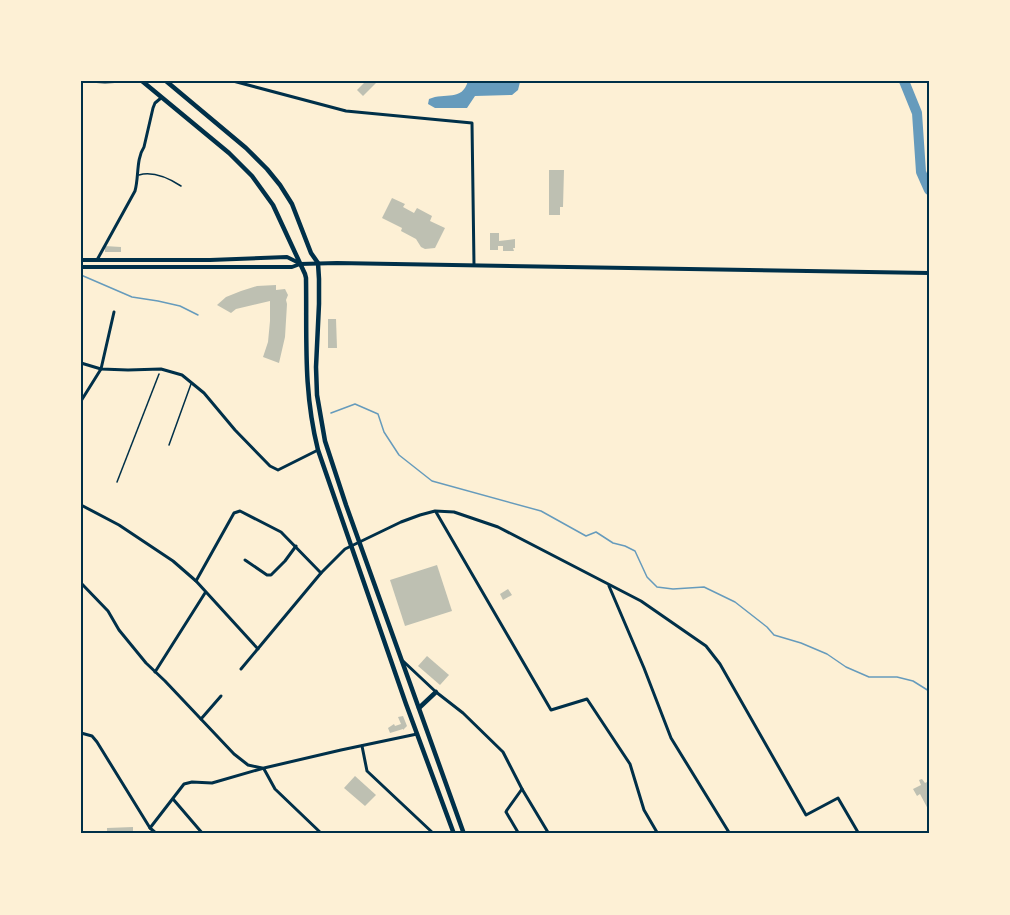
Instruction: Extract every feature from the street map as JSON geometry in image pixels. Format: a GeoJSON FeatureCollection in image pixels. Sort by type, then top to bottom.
{"type":"FeatureCollection","features":[{"type":"Feature","properties":{"kind":"main road"},"geometry":{"type":"LineString","coordinates":[[142,81],[229,153],[259,184],[280,218],[306,278],[307,387],[318,450],[350,546],[454,834]]}},
{"type":"Feature","properties":{"kind":"main road"},"geometry":{"type":"LineString","coordinates":[[166,81],[246,148],[267,169],[292,204],[311,253],[318,263],[316,368],[321,424],[327,451],[464,834]]}},
{"type":"Feature","properties":{"kind":"main road"},"geometry":{"type":"LineString","coordinates":[[81,260],[287,257],[300,264]]}},
{"type":"Feature","properties":{"kind":"main road"},"geometry":{"type":"LineString","coordinates":[[81,267],[292,267],[318,263],[929,273]]}},
{"type":"Feature","properties":{"kind":"main road"},"geometry":{"type":"LineString","coordinates":[[419,708],[436,692]]}},
{"type":"Feature","properties":{"kind":"street"},"geometry":{"type":"LineString","coordinates":[[88,81],[124,81]]}},
{"type":"Feature","properties":{"kind":"street"},"geometry":{"type":"LineString","coordinates":[[233,81],[346,111],[472,123],[474,265]]}},
{"type":"Feature","properties":{"kind":"street"},"geometry":{"type":"LineString","coordinates":[[97,260],[135,191],[141,152],[153,108],[161,98]]}},
{"type":"Feature","properties":{"kind":"street"},"geometry":{"type":"LineString","coordinates":[[81,400],[101,369],[114,312]]}},
{"type":"Feature","properties":{"kind":"street"},"geometry":{"type":"LineString","coordinates":[[81,363],[101,369],[161,369],[182,375],[204,393],[274,469],[278,470],[318,450]]}},
{"type":"Feature","properties":{"kind":"street"},"geometry":{"type":"LineString","coordinates":[[81,505],[119,525],[169,557],[196,581],[258,649]]}},
{"type":"Feature","properties":{"kind":"street"},"geometry":{"type":"LineString","coordinates":[[196,581],[229,521],[236,511],[240,510],[281,532],[321,573]]}},
{"type":"Feature","properties":{"kind":"street"},"geometry":{"type":"LineString","coordinates":[[435,512],[551,710],[587,699],[630,764],[644,810],[658,834]]}},
{"type":"Feature","properties":{"kind":"street"},"geometry":{"type":"LineString","coordinates":[[241,669],[321,573],[350,546],[420,515],[454,512],[498,527],[641,601],[706,646],[720,664],[806,815],[838,798],[859,834]]}},
{"type":"Feature","properties":{"kind":"street"},"geometry":{"type":"LineString","coordinates":[[245,560],[267,575],[272,575],[296,546]]}},
{"type":"Feature","properties":{"kind":"street"},"geometry":{"type":"LineString","coordinates":[[81,584],[108,611],[119,630],[155,672],[234,754],[248,765],[264,768]]}},
{"type":"Feature","properties":{"kind":"street"},"geometry":{"type":"LineString","coordinates":[[608,584],[671,738],[730,834]]}},
{"type":"Feature","properties":{"kind":"street"},"geometry":{"type":"LineString","coordinates":[[155,672],[205,592]]}},
{"type":"Feature","properties":{"kind":"street"},"geometry":{"type":"LineString","coordinates":[[401,660],[463,713],[503,752],[549,834]]}},
{"type":"Feature","properties":{"kind":"street"},"geometry":{"type":"LineString","coordinates":[[201,719],[221,696]]}},
{"type":"Feature","properties":{"kind":"street"},"geometry":{"type":"LineString","coordinates":[[81,733],[92,736],[97,742],[150,828],[157,834]]}},
{"type":"Feature","properties":{"kind":"street"},"geometry":{"type":"LineString","coordinates":[[150,828],[184,784],[212,783],[264,768],[417,734]]}},
{"type":"Feature","properties":{"kind":"street"},"geometry":{"type":"LineString","coordinates":[[362,745],[367,771],[434,834]]}},
{"type":"Feature","properties":{"kind":"street"},"geometry":{"type":"LineString","coordinates":[[264,768],[275,789],[322,834]]}},
{"type":"Feature","properties":{"kind":"street"},"geometry":{"type":"LineString","coordinates":[[519,834],[506,812],[522,789]]}},
{"type":"Feature","properties":{"kind":"street"},"geometry":{"type":"LineString","coordinates":[[173,799],[203,834]]}},
{"type":"Feature","properties":{"kind":"lane"},"geometry":{"type":"LineString","coordinates":[[138,175],[145,173],[182,186]]}},
{"type":"Feature","properties":{"kind":"lane"},"geometry":{"type":"LineString","coordinates":[[169,445],[192,382]]}},
{"type":"Feature","properties":{"kind":"path"},"geometry":{"type":"LineString","coordinates":[[117,482],[161,369]]}},
{"type":"Feature","properties":{"kind":"water"},"geometry":{"type":"Polygon","coordinates":[[[468,81],[520,82],[518,90],[512,95],[475,96],[467,108],[435,108],[428,104],[429,99],[462,92],[468,81]]]}},
{"type":"Feature","properties":{"kind":"building"},"geometry":{"type":"Polygon","coordinates":[[[366,81],[378,81],[363,96],[357,90],[366,81]]]}},
{"type":"Feature","properties":{"kind":"building"},"geometry":{"type":"Polygon","coordinates":[[[549,170],[564,170],[563,207],[560,207],[560,215],[549,215],[549,170]]]}},
{"type":"Feature","properties":{"kind":"building"},"geometry":{"type":"Polygon","coordinates":[[[392,198],[405,204],[403,207],[414,213],[417,208],[432,216],[430,221],[445,228],[435,248],[421,247],[416,239],[401,231],[402,228],[382,218],[392,198]]]}},
{"type":"Feature","properties":{"kind":"building"},"geometry":{"type":"Polygon","coordinates":[[[490,233],[499,233],[499,241],[515,239],[514,251],[503,251],[503,246],[498,246],[498,250],[490,250],[490,233]]]}},
{"type":"Feature","properties":{"kind":"building"},"geometry":{"type":"Polygon","coordinates":[[[105,246],[121,247],[121,252],[105,252],[105,246]]]}},
{"type":"Feature","properties":{"kind":"building"},"geometry":{"type":"Polygon","coordinates":[[[276,285],[276,290],[285,289],[288,295],[285,337],[279,363],[263,357],[268,342],[270,301],[236,309],[231,313],[217,305],[226,297],[241,291],[257,286],[276,285]]]}},
{"type":"Feature","properties":{"kind":"building"},"geometry":{"type":"Polygon","coordinates":[[[328,319],[336,319],[337,348],[328,348],[328,319]]]}},
{"type":"Feature","properties":{"kind":"building"},"geometry":{"type":"Polygon","coordinates":[[[437,565],[452,611],[405,626],[390,580],[437,565]]]}},
{"type":"Feature","properties":{"kind":"building"},"geometry":{"type":"Polygon","coordinates":[[[508,589],[512,595],[503,600],[500,594],[508,589]]]}},
{"type":"Feature","properties":{"kind":"building"},"geometry":{"type":"Polygon","coordinates":[[[427,656],[449,675],[440,685],[418,666],[427,656]]]}},
{"type":"Feature","properties":{"kind":"building"},"geometry":{"type":"Polygon","coordinates":[[[403,716],[407,726],[403,730],[390,733],[388,728],[394,724],[395,726],[401,724],[398,717],[403,716]]]}},
{"type":"Feature","properties":{"kind":"building"},"geometry":{"type":"Polygon","coordinates":[[[355,776],[376,795],[365,806],[344,788],[355,776]]]}},
{"type":"Feature","properties":{"kind":"building"},"geometry":{"type":"Polygon","coordinates":[[[922,779],[925,783],[929,781],[929,811],[920,794],[917,796],[913,789],[921,785],[919,780],[922,779]]]}},
{"type":"Feature","properties":{"kind":"building"},"geometry":{"type":"Polygon","coordinates":[[[133,827],[133,834],[107,834],[107,828],[133,827]]]}},
{"type":"Feature","properties":{"kind":"waterway"},"geometry":{"type":"LineString","coordinates":[[904,81],[917,113],[921,172],[929,190]]}},
{"type":"Feature","properties":{"kind":"waterway"},"geometry":{"type":"LineString","coordinates":[[81,275],[132,297],[180,306],[198,315]]}},
{"type":"Feature","properties":{"kind":"waterway"},"geometry":{"type":"LineString","coordinates":[[331,413],[355,404],[378,414],[384,432],[399,455],[432,481],[541,511],[586,536],[596,532],[613,543],[635,551],[647,577],[657,587],[673,589],[704,587],[735,602],[774,635],[827,654],[846,667],[869,677],[897,677],[913,681],[929,691]]}}]}
